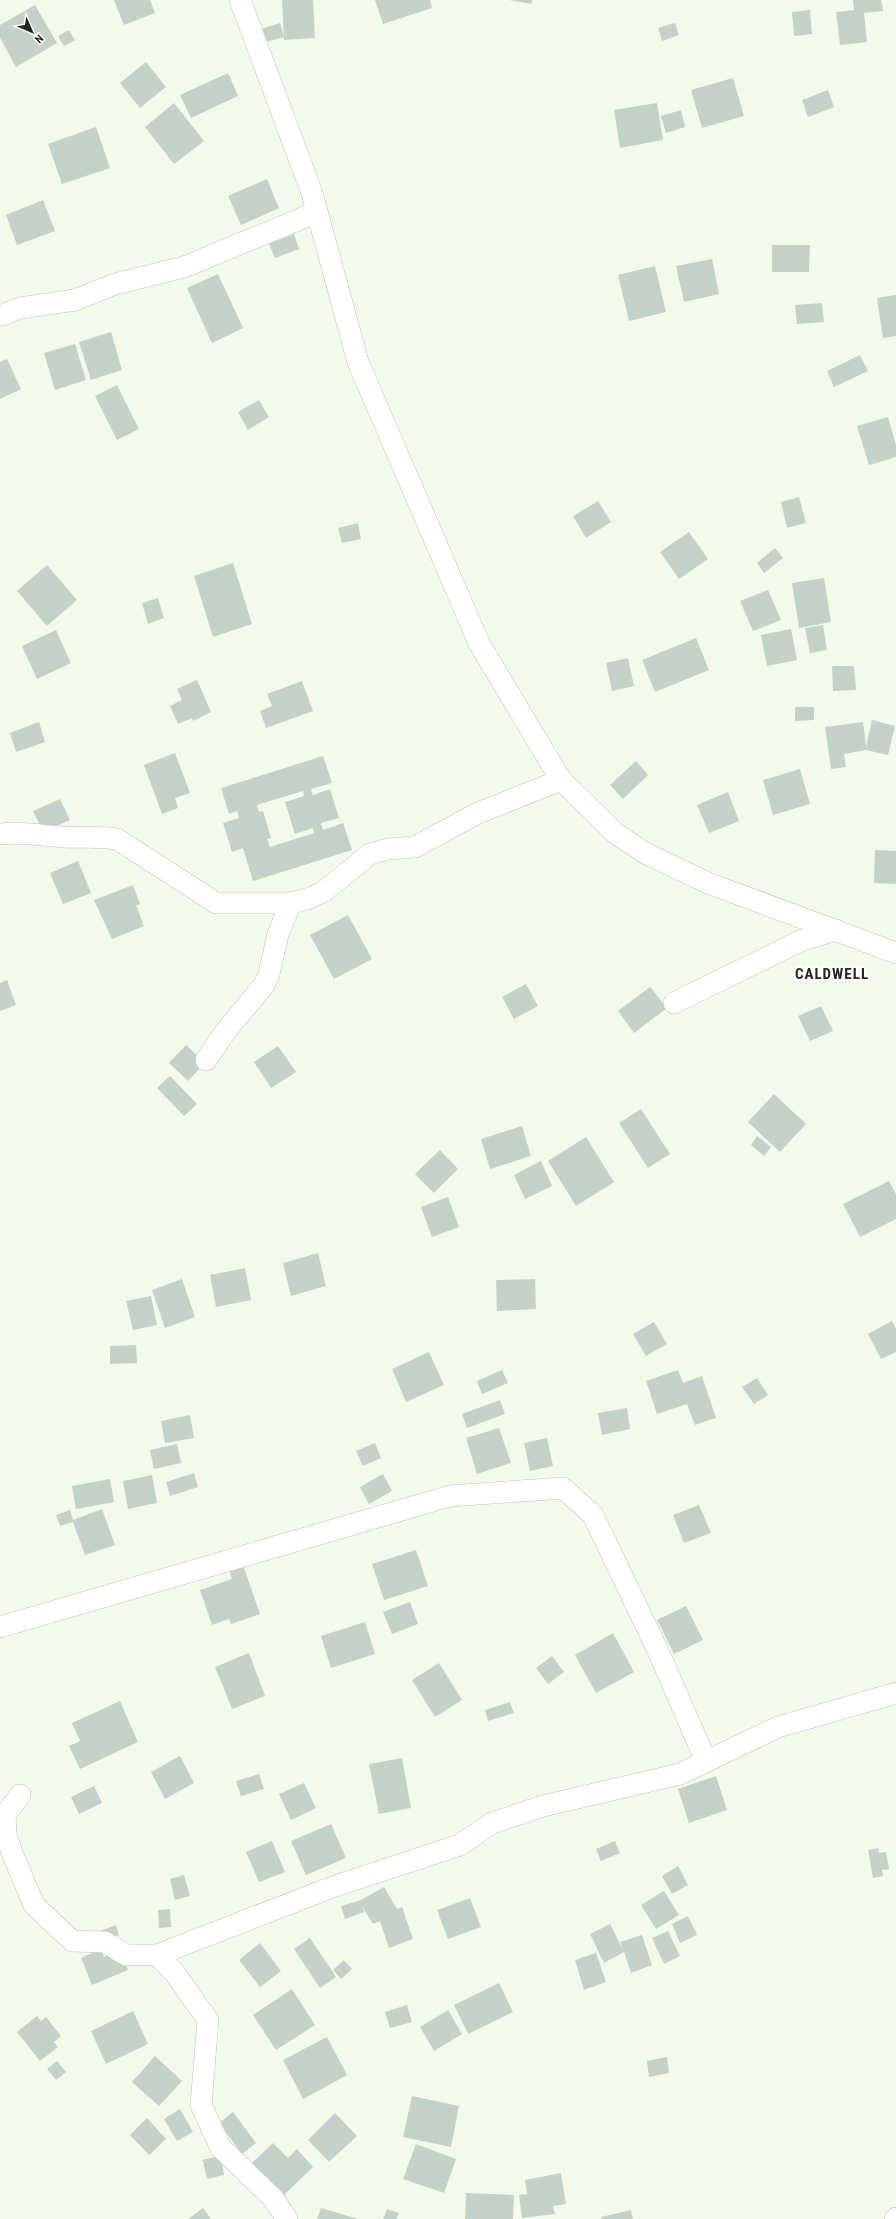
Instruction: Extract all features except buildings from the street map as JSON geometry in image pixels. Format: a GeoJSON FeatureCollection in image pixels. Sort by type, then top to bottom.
{"type":"FeatureCollection","features":[{"type":"Feature","properties":{"kind":"street"},"geometry":{"type":"LineString","coordinates":[[240,0],[312,193],[358,362],[479,643],[561,780],[615,833],[647,854],[708,883],[896,953]]}},
{"type":"Feature","properties":{"kind":"street"},"geometry":{"type":"LineString","coordinates":[[0,316],[20,308],[74,300],[115,284],[184,267],[317,212]]}},
{"type":"Feature","properties":{"kind":"street"},"geometry":{"type":"LineString","coordinates":[[0,834],[17,832],[64,837],[103,836],[117,839],[216,903],[291,903],[307,899],[323,892],[370,854],[388,849],[415,847],[478,813],[561,780]]}},
{"type":"Feature","properties":{"kind":"street"},"geometry":{"type":"LineString","coordinates":[[206,1060],[224,1032],[264,985],[269,974],[278,934],[291,903]]}},
{"type":"Feature","properties":{"kind":"street"},"geometry":{"type":"LineString","coordinates":[[674,1003],[800,941],[836,930]]}},
{"type":"Feature","properties":{"kind":"street"},"geometry":{"type":"LineString","coordinates":[[0,1627],[450,1496],[563,1488],[593,1515],[659,1653],[706,1761]]}},
{"type":"Feature","properties":{"kind":"street"},"geometry":{"type":"LineString","coordinates":[[20,1795],[5,1815],[6,1834],[34,1905],[72,1941],[105,1942],[126,1955],[157,1955],[335,1886],[460,1845],[492,1823],[543,1806],[680,1774],[778,1727],[896,1693]]}},
{"type":"Feature","properties":{"kind":"street"},"geometry":{"type":"LineString","coordinates":[[157,1955],[174,1972],[208,2020],[201,2105],[220,2148],[273,2198],[287,2219]]}},
{"type":"Feature","properties":{"kind":"district","name":"CALDWELL"},"geometry":{"type":"Point","coordinates":[832,974]}}]}
